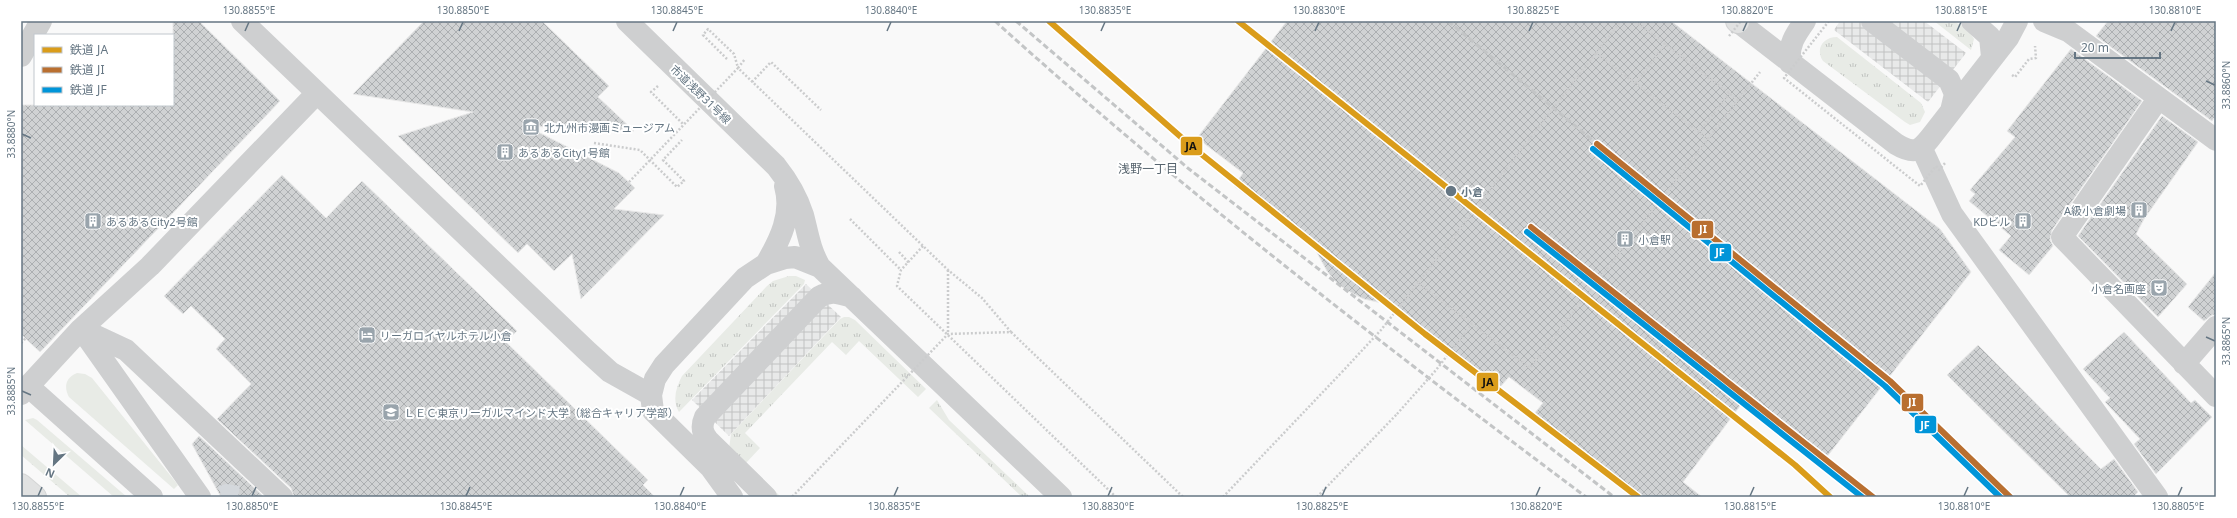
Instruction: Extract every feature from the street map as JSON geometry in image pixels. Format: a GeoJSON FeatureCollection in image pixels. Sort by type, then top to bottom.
{"type":"FeatureCollection","features":[{"type":"Feature","properties":{"kind":"highway"},"geometry":{"type":"LineString","coordinates":[[21,485],[35,497]]}},
{"type":"Feature","properties":{"kind":"street"},"geometry":{"type":"LineString","coordinates":[[21,56],[41,21]]}},
{"type":"Feature","properties":{"kind":"street"},"geometry":{"type":"LineString","coordinates":[[242,21],[588,352],[610,372],[651,395]]}},
{"type":"Feature","properties":{"kind":"street","name":"市道浅野31号線"},"geometry":{"type":"LineString","coordinates":[[627,21],[776,166],[788,181],[796,196],[812,254],[820,267]]}},
{"type":"Feature","properties":{"kind":"street"},"geometry":{"type":"LineString","coordinates":[[1790,63],[1790,44],[1805,21]]}},
{"type":"Feature","properties":{"kind":"street"},"geometry":{"type":"LineString","coordinates":[[1872,21],[1949,80],[1955,94],[1951,111]]}},
{"type":"Feature","properties":{"kind":"street"},"geometry":{"type":"LineString","coordinates":[[1972,21],[1990,37],[1992,57]]}},
{"type":"Feature","properties":{"kind":"street"},"geometry":{"type":"LineString","coordinates":[[1736,24],[1906,150],[1922,149],[2008,38],[2017,21]]}},
{"type":"Feature","properties":{"kind":"street"},"geometry":{"type":"LineString","coordinates":[[2044,21],[2072,26],[2158,99],[2216,140]]}},
{"type":"Feature","properties":{"kind":"street"},"geometry":{"type":"LineString","coordinates":[[152,497],[24,390],[81,329],[150,266],[317,93]]}},
{"type":"Feature","properties":{"kind":"street"},"geometry":{"type":"LineString","coordinates":[[2158,99],[2062,237],[2216,396]]}},
{"type":"Feature","properties":{"kind":"street"},"geometry":{"type":"LineString","coordinates":[[1922,149],[1952,214],[2157,497]]}},
{"type":"Feature","properties":{"kind":"street"},"geometry":{"type":"LineString","coordinates":[[766,264],[784,227],[787,208],[787,194],[776,166]]}},
{"type":"Feature","properties":{"kind":"street"},"geometry":{"type":"LineString","coordinates":[[732,497],[711,468],[653,411],[651,395],[656,380],[664,365],[745,278],[773,261],[795,257],[820,267],[1061,497]]}},
{"type":"Feature","properties":{"kind":"street"},"geometry":{"type":"LineString","coordinates":[[766,497],[708,440],[702,429],[703,423],[706,417],[819,297],[828,292],[835,292],[852,298]]}},
{"type":"Feature","properties":{"kind":"street"},"geometry":{"type":"LineString","coordinates":[[2184,364],[2216,327]]}},
{"type":"Feature","properties":{"kind":"street"},"geometry":{"type":"LineString","coordinates":[[81,329],[126,350],[149,370],[282,497]]}},
{"type":"Feature","properties":{"kind":"street"},"geometry":{"type":"LineString","coordinates":[[81,329],[200,497]]}},
{"type":"Feature","properties":{"kind":"path"},"geometry":{"type":"LineString","coordinates":[[1223,497],[1381,330],[1621,21]]}},
{"type":"Feature","properties":{"kind":"path"},"geometry":{"type":"LineString","coordinates":[[1635,21],[1666,43],[1738,100]]}},
{"type":"Feature","properties":{"kind":"path"},"geometry":{"type":"LineString","coordinates":[[1829,21],[1784,78],[1920,186],[1936,166],[1939,170],[1946,162]]}},
{"type":"Feature","properties":{"kind":"path"},"geometry":{"type":"LineString","coordinates":[[727,59],[703,35],[708,29],[734,54],[738,68],[752,82],[948,270],[982,298],[1011,332],[1183,497]]}},
{"type":"Feature","properties":{"kind":"path"},"geometry":{"type":"LineString","coordinates":[[1636,83],[1666,43]]}},
{"type":"Feature","properties":{"kind":"path"},"geometry":{"type":"LineString","coordinates":[[1596,53],[1708,139]]}},
{"type":"Feature","properties":{"kind":"path"},"geometry":{"type":"LineString","coordinates":[[629,182],[745,59]]}},
{"type":"Feature","properties":{"kind":"path"},"geometry":{"type":"LineString","coordinates":[[752,82],[771,62],[821,110]]}},
{"type":"Feature","properties":{"kind":"path"},"geometry":{"type":"LineString","coordinates":[[1418,282],[1530,368],[1763,69]]}},
{"type":"Feature","properties":{"kind":"path"},"geometry":{"type":"LineString","coordinates":[[665,90],[659,84],[652,92],[684,125]]}},
{"type":"Feature","properties":{"kind":"path"},"geometry":{"type":"LineString","coordinates":[[1699,132],[1730,93]]}},
{"type":"Feature","properties":{"kind":"path"},"geometry":{"type":"LineString","coordinates":[[594,143],[640,150],[677,187],[684,181],[663,160],[682,140]]}},
{"type":"Feature","properties":{"kind":"path"},"geometry":{"type":"LineString","coordinates":[[850,219],[901,270]]}},
{"type":"Feature","properties":{"kind":"path"},"geometry":{"type":"LineString","coordinates":[[923,246],[901,270],[897,286],[1116,497]]}},
{"type":"Feature","properties":{"kind":"path"},"geometry":{"type":"LineString","coordinates":[[899,252],[909,262]]}},
{"type":"Feature","properties":{"kind":"path"},"geometry":{"type":"LineString","coordinates":[[792,497],[948,334],[948,270]]}},
{"type":"Feature","properties":{"kind":"path"},"geometry":{"type":"LineString","coordinates":[[1317,497],[1397,414],[1436,370],[1472,324]]}},
{"type":"Feature","properties":{"kind":"path"},"geometry":{"type":"LineString","coordinates":[[948,334],[1011,332]]}},
{"type":"Feature","properties":{"kind":"path"},"geometry":{"type":"LineString","coordinates":[[21,343],[26,338]]}},
{"type":"Feature","properties":{"kind":"shaded area"},"geometry":{"type":"Polygon","coordinates":[[[1840,21],[1924,21],[1966,53],[1928,102],[1834,30],[1840,21]]]}},
{"type":"Feature","properties":{"kind":"shaded area"},"geometry":{"type":"Polygon","coordinates":[[[806,284],[841,317],[729,436],[692,400],[806,284]]]}},
{"type":"Feature","properties":{"kind":"green space"},"geometry":{"type":"Polygon","coordinates":[[[1934,21],[1947,21],[1962,25],[1974,39],[1971,50],[1934,21]]]}},
{"type":"Feature","properties":{"kind":"green space"},"geometry":{"type":"Polygon","coordinates":[[[1837,37],[1921,103],[1925,112],[1920,122],[1910,125],[1905,122],[1823,61],[1820,52],[1822,44],[1828,39],[1837,37]]]}},
{"type":"Feature","properties":{"kind":"green space"},"geometry":{"type":"Polygon","coordinates":[[[789,276],[796,276],[805,280],[804,284],[679,412],[675,398],[682,376],[767,286],[773,281],[789,276]]]}},
{"type":"Feature","properties":{"kind":"green space"},"geometry":{"type":"Polygon","coordinates":[[[849,317],[855,320],[926,389],[918,397],[859,341],[846,355],[832,342],[745,433],[760,448],[746,463],[781,497],[776,497],[729,449],[731,434],[840,319],[849,317]]]}},
{"type":"Feature","properties":{"kind":"green space"},"geometry":{"type":"Polygon","coordinates":[[[77,373],[85,374],[92,378],[178,485],[174,489],[69,397],[66,390],[68,380],[77,373]]]}},
{"type":"Feature","properties":{"kind":"green space"},"geometry":{"type":"Polygon","coordinates":[[[937,400],[949,420],[1030,497],[1022,497],[929,408],[937,400]]]}},
{"type":"Feature","properties":{"kind":"green space"},"geometry":{"type":"Polygon","coordinates":[[[33,418],[127,497],[114,497],[25,420],[33,418]]]}},
{"type":"Feature","properties":{"kind":"green space"},"geometry":{"type":"Polygon","coordinates":[[[21,445],[82,497],[70,497],[21,455],[21,445]]]}},
{"type":"Feature","properties":{"kind":"building","name":"あるあるCity2号館"},"geometry":{"type":"Polygon","coordinates":[[[173,21],[199,21],[280,101],[40,352],[21,334],[21,105],[174,106],[173,21]]]}},
{"type":"Feature","properties":{"kind":"building","name":"あるあるCity1号館"},"geometry":{"type":"Polygon","coordinates":[[[424,21],[542,21],[609,86],[598,97],[634,131],[526,126],[619,173],[635,188],[614,209],[664,215],[581,299],[572,254],[554,271],[527,244],[518,253],[398,136],[473,112],[353,94],[424,21]]]}},
{"type":"Feature","properties":{"kind":"building","name":"小倉駅"},"geometry":{"type":"Polygon","coordinates":[[[1287,21],[1671,21],[1940,229],[1971,272],[1822,463],[1743,402],[1683,482],[1702,497],[1644,497],[1534,414],[1543,403],[1509,377],[1500,387],[1487,376],[1482,383],[1382,303],[1364,299],[1338,284],[1327,271],[1315,249],[1234,186],[1243,173],[1197,138],[1287,21]]]}},
{"type":"Feature","properties":{"kind":"building"},"geometry":{"type":"Polygon","coordinates":[[[2108,21],[2216,21],[2216,115],[2212,121],[2096,36],[2108,21]]]}},
{"type":"Feature","properties":{"kind":"building"},"geometry":{"type":"Polygon","coordinates":[[[2071,49],[2142,101],[2052,230],[2050,240],[2053,246],[2029,275],[1999,250],[2011,236],[1969,201],[1975,194],[1970,190],[2015,137],[2007,131],[2071,49]]]}},
{"type":"Feature","properties":{"kind":"building"},"geometry":{"type":"Polygon","coordinates":[[[2162,116],[2198,142],[2144,219],[2136,234],[2187,284],[2158,317],[2078,236],[2162,116]]]}},
{"type":"Feature","properties":{"kind":"building","name":"リーガロイヤルホテル小倉"},"geometry":{"type":"Polygon","coordinates":[[[282,175],[326,218],[362,181],[517,331],[506,342],[648,480],[643,485],[655,497],[294,497],[291,488],[217,419],[251,384],[216,349],[225,339],[191,306],[183,314],[164,296],[282,175]]]}},
{"type":"Feature","properties":{"kind":"building"},"geometry":{"type":"Polygon","coordinates":[[[2216,272],[2216,315],[2212,315],[2204,321],[2188,307],[2216,272]]]}},
{"type":"Feature","properties":{"kind":"building"},"geometry":{"type":"Polygon","coordinates":[[[2124,332],[2191,403],[2195,400],[2212,417],[2156,474],[2134,444],[2140,439],[2105,402],[2110,398],[2083,369],[2124,332]]]}},
{"type":"Feature","properties":{"kind":"building"},"geometry":{"type":"Polygon","coordinates":[[[1978,345],[2101,469],[2114,459],[2138,492],[2133,497],[2070,497],[1947,375],[1978,345]]]}},
{"type":"Feature","properties":{"kind":"building"},"geometry":{"type":"Polygon","coordinates":[[[199,436],[264,497],[221,497],[192,444],[199,436]]]}},
{"type":"Feature","properties":{"kind":"tunnel"},"geometry":{"type":"LineString","coordinates":[[222,497],[227,495],[238,497]]}},
{"type":"Feature","properties":{"kind":"railway"},"geometry":{"type":"LineString","coordinates":[[995,21],[1138,146],[1285,266],[1434,382],[1586,497]]}},
{"type":"Feature","properties":{"kind":"railway"},"geometry":{"type":"LineString","coordinates":[[1016,21],[1189,169],[1614,497]]}},
{"type":"Feature","properties":{"kind":"railway"},"geometry":{"type":"LineString","coordinates":[[1448,21],[1597,144]]}},
{"type":"Feature","properties":{"kind":"rail line","name":"JA"},"geometry":{"type":"LineString","coordinates":[[1049,21],[1190,145],[1425,334],[1638,497]]}},
{"type":"Feature","properties":{"kind":"rail line","name":"JA"},"geometry":{"type":"LineString","coordinates":[[1238,21],[1795,465],[1830,497]]}},
{"type":"Feature","properties":{"kind":"rail line","name":"JI"},"geometry":{"type":"LineString","coordinates":[[1597,144],[1890,381],[2010,497]]}},
{"type":"Feature","properties":{"kind":"rail line","name":"JF"},"geometry":{"type":"LineString","coordinates":[[1593,149],[1885,386],[2000,497]]}},
{"type":"Feature","properties":{"kind":"rail line","name":"JI"},"geometry":{"type":"LineString","coordinates":[[1531,227],[1873,497]]}},
{"type":"Feature","properties":{"kind":"rail line","name":"JF"},"geometry":{"type":"LineString","coordinates":[[1527,232],[1862,497]]}},
{"type":"Feature","properties":{"kind":"place","name":"北九州市漫画ミュージアム"},"geometry":{"type":"Point","coordinates":[531,127]}},
{"type":"Feature","properties":{"kind":"place","name":"あるあるCity1号館"},"geometry":{"type":"Point","coordinates":[505,152]}},
{"type":"Feature","properties":{"kind":"place","name":"小倉"},"geometry":{"type":"Point","coordinates":[1451,191]}},
{"type":"Feature","properties":{"kind":"place","name":"A級小倉劇場"},"geometry":{"type":"Point","coordinates":[2139,210]}},
{"type":"Feature","properties":{"kind":"place","name":"あるあるCity2号館"},"geometry":{"type":"Point","coordinates":[93,221]}},
{"type":"Feature","properties":{"kind":"place","name":"KDビル"},"geometry":{"type":"Point","coordinates":[2023,221]}},
{"type":"Feature","properties":{"kind":"place","name":"小倉駅"},"geometry":{"type":"Point","coordinates":[1625,239]}},
{"type":"Feature","properties":{"kind":"place","name":"小倉名画座"},"geometry":{"type":"Point","coordinates":[2159,288]}},
{"type":"Feature","properties":{"kind":"place","name":"リーガロイヤルホテル小倉"},"geometry":{"type":"Point","coordinates":[367,335]}},
{"type":"Feature","properties":{"kind":"place","name":"ＬＥＣ東京リーガルマインド大学（総合キャリア学部）"},"geometry":{"type":"Point","coordinates":[391,412]}},
{"type":"Feature","properties":{"kind":"district","name":"浅野一丁目"},"geometry":{"type":"Point","coordinates":[1148,168]}}]}
